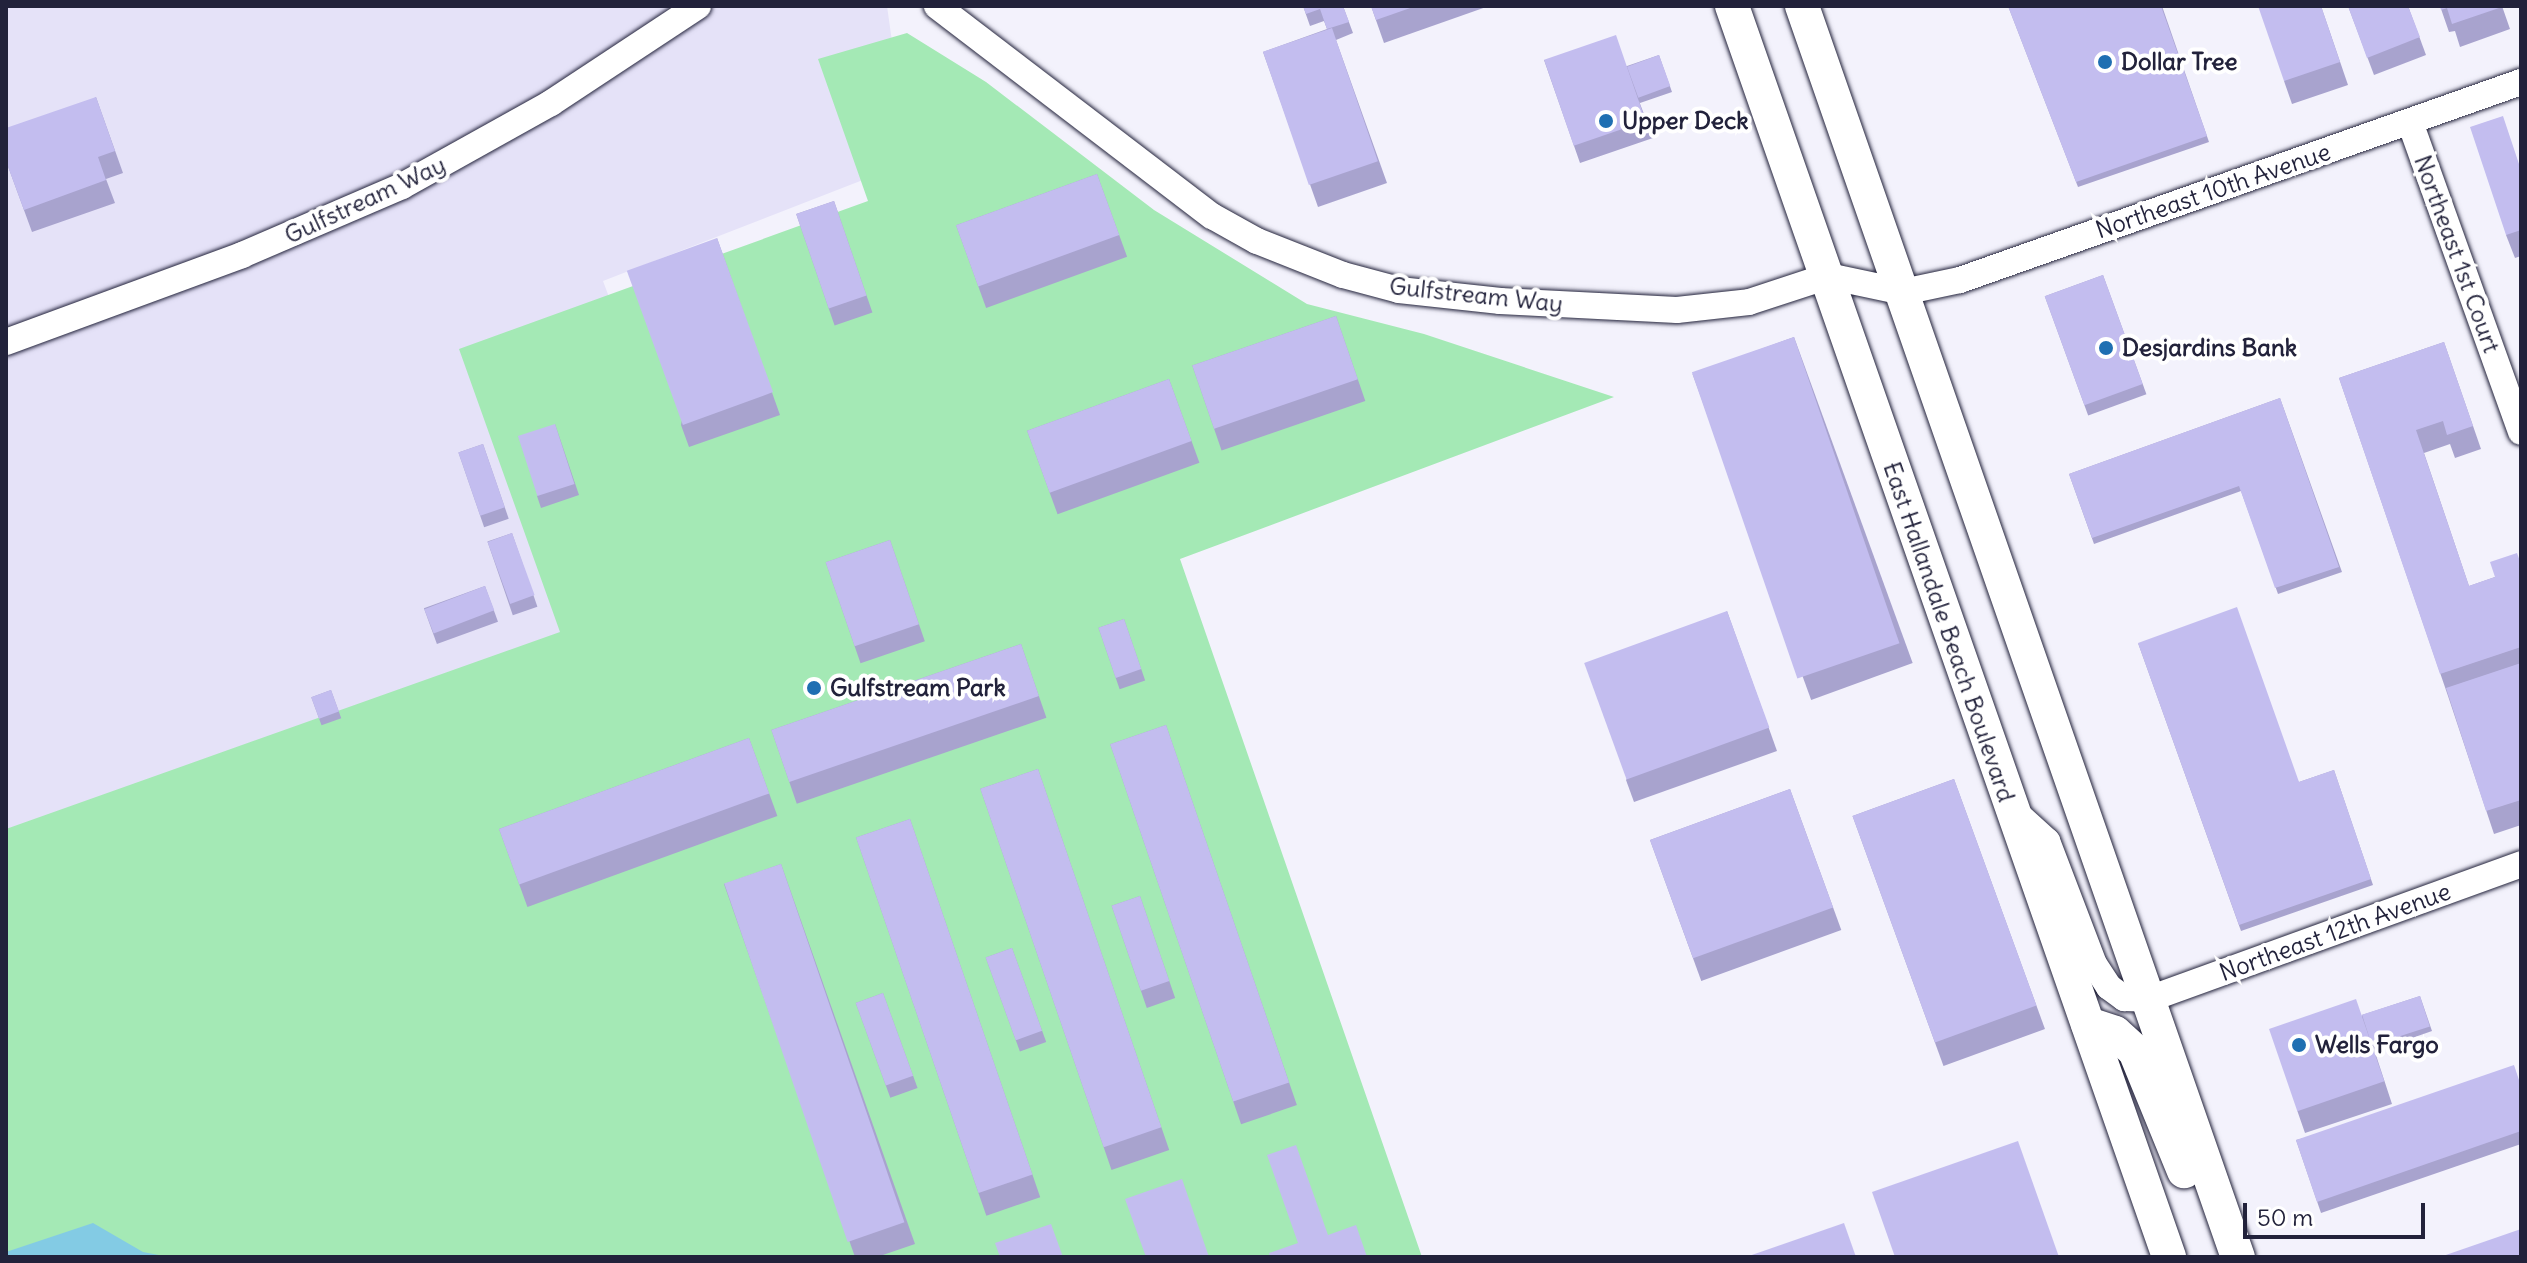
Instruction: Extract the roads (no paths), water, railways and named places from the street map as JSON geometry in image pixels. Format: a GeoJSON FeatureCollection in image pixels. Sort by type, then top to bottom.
{"type":"FeatureCollection","features":[{"type":"Feature","properties":{"kind":"main road","name":"East Hallandale Beach Boulevard"},"geometry":{"type":"LineString","coordinates":[[1732,6],[2169,1257]]}},
{"type":"Feature","properties":{"kind":"main road"},"geometry":{"type":"LineString","coordinates":[[1802,6],[2238,1257]]}},
{"type":"Feature","properties":{"kind":"main road"},"geometry":{"type":"LineString","coordinates":[[2088,1024],[2115,1033],[2135,1051],[2190,1186],[2226,1223]]}},
{"type":"Feature","properties":{"kind":"street","name":"Gulfstream Way"},"geometry":{"type":"LineString","coordinates":[[6,342],[242,255],[402,186],[540,110],[698,6]]}},
{"type":"Feature","properties":{"kind":"street","name":"Gulfstream Way"},"geometry":{"type":"LineString","coordinates":[[937,6],[1212,216],[1257,241],[1343,275],[1399,290],[1500,301],[1677,310],[1749,302],[1828,276]]}},
{"type":"Feature","properties":{"kind":"street","name":"Northeast 10th Avenue"},"geometry":{"type":"LineString","coordinates":[[1903,292],[1960,280],[2521,82]]}},
{"type":"Feature","properties":{"kind":"street","name":"Northeast 1st Court"},"geometry":{"type":"LineString","coordinates":[[2410,122],[2521,432]]}},
{"type":"Feature","properties":{"kind":"street"},"geometry":{"type":"LineString","coordinates":[[1828,276],[1903,292]]}},
{"type":"Feature","properties":{"kind":"street"},"geometry":{"type":"LineString","coordinates":[[2008,803],[2057,858],[2101,977],[2118,995],[2149,999]]}},
{"type":"Feature","properties":{"kind":"street","name":"Northeast 12th Avenue"},"geometry":{"type":"LineString","coordinates":[[2149,999],[2521,864]]}},
{"type":"Feature","properties":{"kind":"water"},"geometry":{"type":"Polygon","coordinates":[[[93,1223],[143,1252],[169,1257],[6,1257],[6,1252],[93,1223]]]}},
{"type":"Feature","properties":{"kind":"place","name":"Dollar Tree"},"geometry":{"type":"Point","coordinates":[2105,62]}},
{"type":"Feature","properties":{"kind":"place","name":"Upper Deck"},"geometry":{"type":"Point","coordinates":[1606,121]}},
{"type":"Feature","properties":{"kind":"place","name":"Desjardins Bank"},"geometry":{"type":"Point","coordinates":[2106,348]}},
{"type":"Feature","properties":{"kind":"place","name":"Gulfstream Park"},"geometry":{"type":"Point","coordinates":[814,688]}},
{"type":"Feature","properties":{"kind":"place","name":"Wells Fargo"},"geometry":{"type":"Point","coordinates":[2299,1045]}}]}
